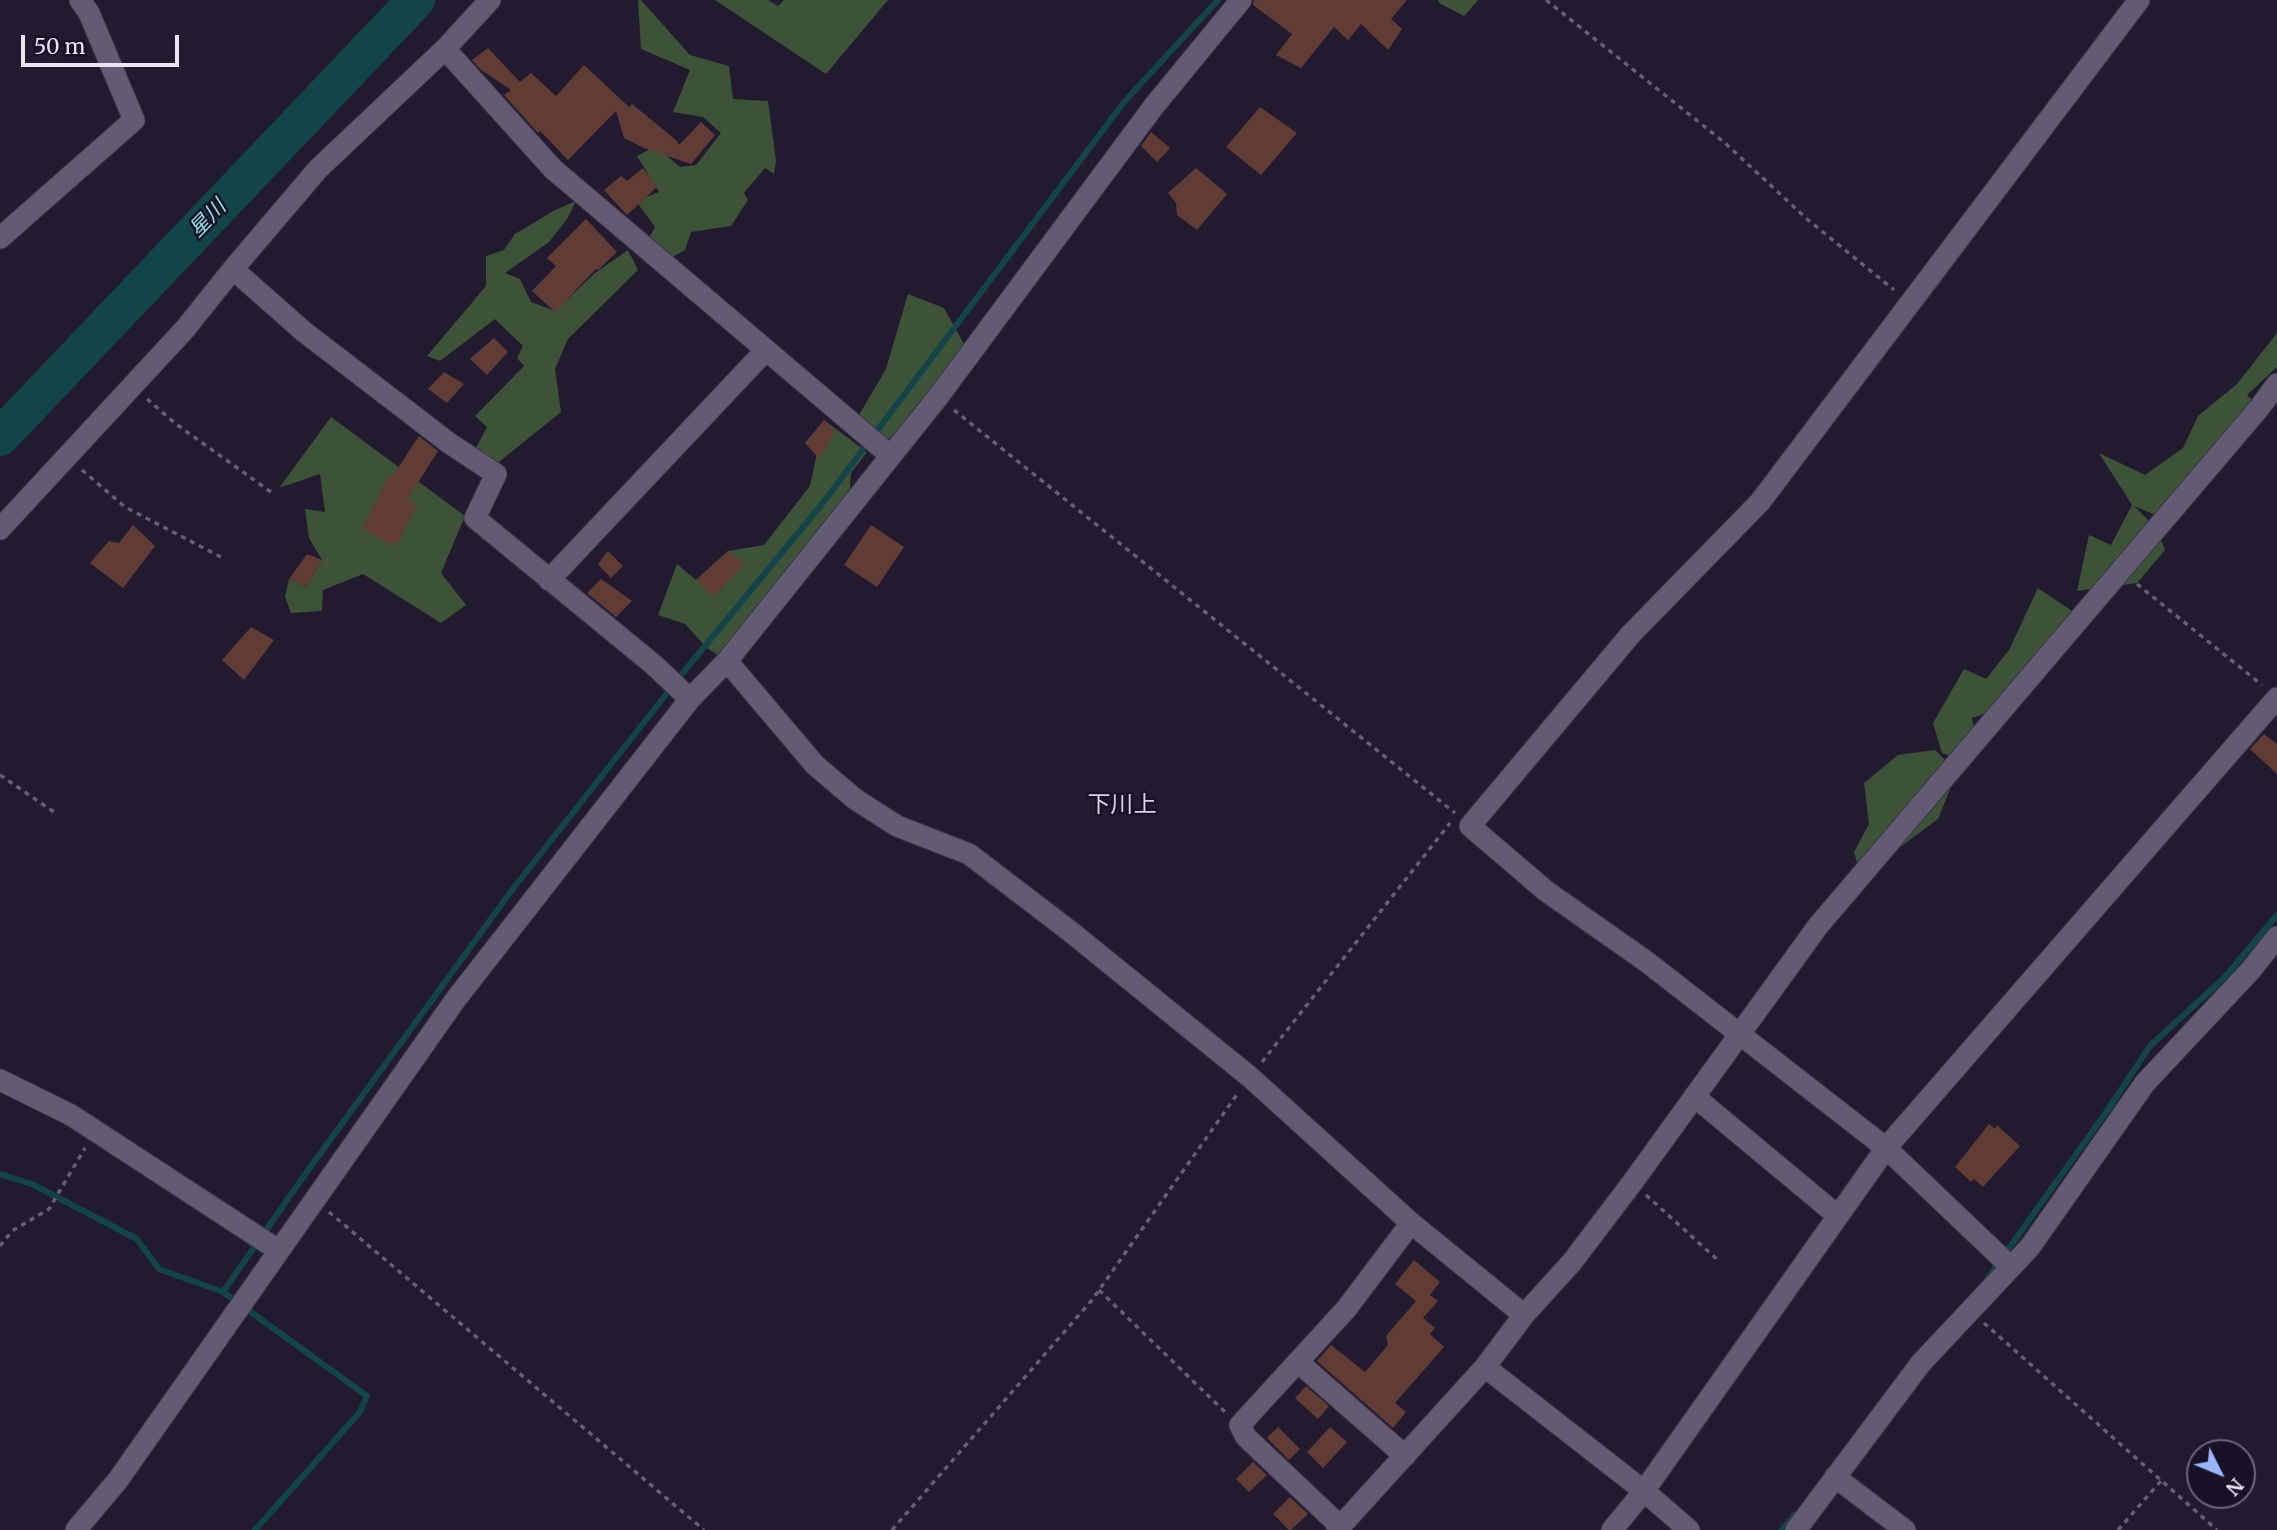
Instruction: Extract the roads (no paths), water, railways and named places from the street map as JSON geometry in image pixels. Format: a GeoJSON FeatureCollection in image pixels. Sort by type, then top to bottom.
{"type":"FeatureCollection","features":[{"type":"Feature","properties":{"kind":"street"},"geometry":{"type":"LineString","coordinates":[[0,238],[134,120],[89,13],[80,0]]}},
{"type":"Feature","properties":{"kind":"street"},"geometry":{"type":"LineString","coordinates":[[0,529],[185,329],[318,169],[445,49],[490,0]]}},
{"type":"Feature","properties":{"kind":"street"},"geometry":{"type":"LineString","coordinates":[[76,1530],[118,1480],[456,999],[690,699],[727,662],[938,397],[1154,106],[1241,0]]}},
{"type":"Feature","properties":{"kind":"street"},"geometry":{"type":"LineString","coordinates":[[2011,1266],[1886,1148],[1647,962],[1546,891],[1470,826],[1631,634],[1760,502],[2140,0]]}},
{"type":"Feature","properties":{"kind":"street"},"geometry":{"type":"LineString","coordinates":[[445,49],[553,169],[891,456]]}},
{"type":"Feature","properties":{"kind":"street"},"geometry":{"type":"LineString","coordinates":[[233,269],[303,331],[449,443],[496,474],[475,518],[654,665],[690,699]]}},
{"type":"Feature","properties":{"kind":"street"},"geometry":{"type":"LineString","coordinates":[[550,580],[766,350]]}},
{"type":"Feature","properties":{"kind":"street"},"geometry":{"type":"LineString","coordinates":[[1411,1223],[1347,1308],[1240,1425],[1246,1437],[1338,1528],[1486,1367],[1524,1315],[1572,1262],[1632,1183],[1818,926],[2277,384]]}},
{"type":"Feature","properties":{"kind":"street"},"geometry":{"type":"LineString","coordinates":[[727,662],[815,765],[855,799],[897,825],[969,854],[1071,932],[1250,1077],[1411,1223],[1524,1315]]}},
{"type":"Feature","properties":{"kind":"street"},"geometry":{"type":"LineString","coordinates":[[1612,1530],[1644,1491],[1886,1148],[2272,693]]}},
{"type":"Feature","properties":{"kind":"street"},"geometry":{"type":"LineString","coordinates":[[1796,1530],[1921,1363],[2030,1247],[2145,1083],[2250,971],[2277,937]]}},
{"type":"Feature","properties":{"kind":"street"},"geometry":{"type":"LineString","coordinates":[[0,1080],[71,1115],[278,1250]]}},
{"type":"Feature","properties":{"kind":"street"},"geometry":{"type":"LineString","coordinates":[[1695,1097],[1838,1216]]}},
{"type":"Feature","properties":{"kind":"street"},"geometry":{"type":"LineString","coordinates":[[1298,1362],[1405,1456]]}},
{"type":"Feature","properties":{"kind":"street"},"geometry":{"type":"LineString","coordinates":[[1486,1367],[1644,1491],[1689,1530]]}},
{"type":"Feature","properties":{"kind":"street"},"geometry":{"type":"LineString","coordinates":[[1835,1476],[1905,1530]]}},
{"type":"Feature","properties":{"kind":"waterway","name":"星川"},"geometry":{"type":"LineString","coordinates":[[0,437],[416,0]]}},
{"type":"Feature","properties":{"kind":"waterway"},"geometry":{"type":"LineString","coordinates":[[223,1292],[512,890],[686,669],[822,504],[1124,102],[1218,0]]}},
{"type":"Feature","properties":{"kind":"waterway"},"geometry":{"type":"LineString","coordinates":[[1987,1279],[2150,1046],[2225,977],[2277,915]]}},
{"type":"Feature","properties":{"kind":"waterway"},"geometry":{"type":"LineString","coordinates":[[0,1174],[32,1184],[137,1239],[159,1269],[223,1292],[367,1396],[360,1412],[255,1530]]}},
{"type":"Feature","properties":{"kind":"waterway"},"geometry":{"type":"LineString","coordinates":[[1782,1530],[1794,1515]]}},
{"type":"Feature","properties":{"kind":"district","name":"下川上"},"geometry":{"type":"Point","coordinates":[1122,805]}}]}
